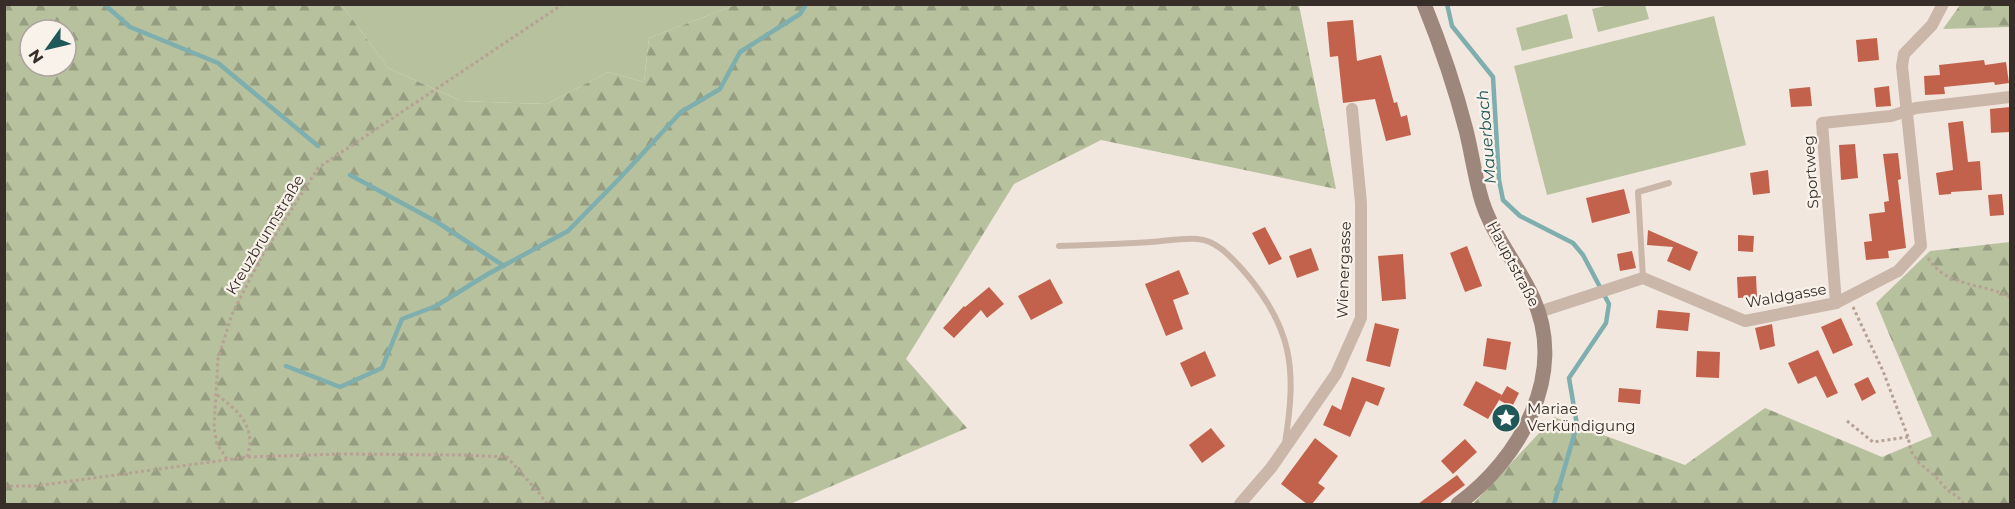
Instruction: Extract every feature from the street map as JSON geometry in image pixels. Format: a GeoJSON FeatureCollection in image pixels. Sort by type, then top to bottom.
{"type":"FeatureCollection","features":[{"type":"Feature","properties":{"kind":"main road","name":"Hauptstraße"},"geometry":{"type":"LineString","coordinates":[[1424,4],[1459,105],[1479,192],[1487,214],[1539,312],[1544,338],[1544,362],[1538,397],[1530,419],[1502,464],[1483,484],[1458,504]]}},
{"type":"Feature","properties":{"kind":"street"},"geometry":{"type":"LineString","coordinates":[[1921,246],[1902,66],[1904,54],[1932,25],[1943,4]]}},
{"type":"Feature","properties":{"kind":"street"},"geometry":{"type":"LineString","coordinates":[[1906,111],[2010,96]]}},
{"type":"Feature","properties":{"kind":"street","name":"Wienergasse"},"geometry":{"type":"LineString","coordinates":[[1240,504],[1271,468],[1336,374],[1361,318],[1361,203],[1352,109]]}},
{"type":"Feature","properties":{"kind":"street","name":"Sportweg"},"geometry":{"type":"LineString","coordinates":[[1836,303],[1822,123],[1891,116],[1906,111]]}},
{"type":"Feature","properties":{"kind":"street","name":"Waldgasse"},"geometry":{"type":"LineString","coordinates":[[1643,278],[1745,321],[1836,303],[1898,271],[1921,246]]}},
{"type":"Feature","properties":{"kind":"street"},"geometry":{"type":"LineString","coordinates":[[1539,312],[1643,278]]}},
{"type":"Feature","properties":{"kind":"lane"},"geometry":{"type":"LineString","coordinates":[[1643,278],[1638,192],[1670,183]]}},
{"type":"Feature","properties":{"kind":"lane"},"geometry":{"type":"LineString","coordinates":[[1059,246],[1199,239],[1224,249],[1272,308],[1283,330],[1291,368],[1290,412],[1284,450]]}},
{"type":"Feature","properties":{"kind":"path","name":"Kreuzbrunnstraße"},"geometry":{"type":"LineString","coordinates":[[227,459],[217,444],[214,427],[218,359],[232,314],[262,256],[318,168],[563,4]]}},
{"type":"Feature","properties":{"kind":"path"},"geometry":{"type":"LineString","coordinates":[[1921,246],[1933,266],[1957,282],[1996,290],[2010,297]]}},
{"type":"Feature","properties":{"kind":"path"},"geometry":{"type":"LineString","coordinates":[[1848,297],[1883,371],[1911,451],[1919,463],[1964,504]]}},
{"type":"Feature","properties":{"kind":"path"},"geometry":{"type":"LineString","coordinates":[[217,395],[235,408],[248,429],[251,444],[247,457]]}},
{"type":"Feature","properties":{"kind":"path"},"geometry":{"type":"LineString","coordinates":[[1847,421],[1873,442],[1908,437]]}},
{"type":"Feature","properties":{"kind":"path"},"geometry":{"type":"LineString","coordinates":[[4,486],[35,486],[247,457],[354,454],[507,457],[547,504]]}},
{"type":"Feature","properties":{"kind":"green space"},"geometry":{"type":"Polygon","coordinates":[[[4,5],[342,5],[388,68],[461,101],[547,104],[608,72],[644,82],[649,38],[735,5],[1299,5],[1336,189],[1101,140],[1014,184],[906,359],[967,428],[790,504],[5,504],[4,5]]]}},
{"type":"Feature","properties":{"kind":"green space"},"geometry":{"type":"Polygon","coordinates":[[[342,5],[735,5],[649,38],[644,82],[608,72],[547,104],[461,101],[388,68],[342,5]]]}},
{"type":"Feature","properties":{"kind":"green space"},"geometry":{"type":"Polygon","coordinates":[[[1609,5],[1645,5],[1649,19],[1598,32],[1592,9],[1609,5]]]}},
{"type":"Feature","properties":{"kind":"green space"},"geometry":{"type":"Polygon","coordinates":[[[1960,5],[2010,5],[2010,27],[1943,29],[1960,5]]]}},
{"type":"Feature","properties":{"kind":"green space"},"geometry":{"type":"Polygon","coordinates":[[[1567,14],[1573,38],[1522,51],[1516,28],[1567,14]]]}},
{"type":"Feature","properties":{"kind":"green space"},"geometry":{"type":"Polygon","coordinates":[[[1714,16],[1746,145],[1547,195],[1514,66],[1714,16]]]}},
{"type":"Feature","properties":{"kind":"green space"},"geometry":{"type":"Polygon","coordinates":[[[2010,242],[2010,504],[1473,504],[1554,417],[1685,465],[1765,408],[1882,457],[1932,436],[1876,303],[1930,251],[2010,242]]]}},
{"type":"Feature","properties":{"kind":"building"},"geometry":{"type":"Polygon","coordinates":[[[1353,20],[1357,61],[1381,55],[1394,103],[1397,102],[1401,117],[1407,115],[1411,135],[1386,141],[1375,99],[1343,103],[1338,56],[1330,57],[1327,22],[1353,20]]]}},
{"type":"Feature","properties":{"kind":"building"},"geometry":{"type":"Polygon","coordinates":[[[1877,38],[1879,60],[1858,62],[1856,40],[1877,38]]]}},
{"type":"Feature","properties":{"kind":"building"},"geometry":{"type":"Polygon","coordinates":[[[1984,60],[1985,65],[2006,62],[2009,83],[1995,85],[1994,82],[1944,87],[1945,94],[1925,95],[1924,76],[1940,75],[1939,65],[1984,60]]]}},
{"type":"Feature","properties":{"kind":"building"},"geometry":{"type":"Polygon","coordinates":[[[1889,86],[1891,106],[1876,107],[1874,88],[1889,86]]]}},
{"type":"Feature","properties":{"kind":"building"},"geometry":{"type":"Polygon","coordinates":[[[1810,87],[1812,106],[1791,107],[1789,89],[1810,87]]]}},
{"type":"Feature","properties":{"kind":"building"},"geometry":{"type":"Polygon","coordinates":[[[2010,107],[2010,132],[1991,133],[1990,109],[2010,107]]]}},
{"type":"Feature","properties":{"kind":"building"},"geometry":{"type":"Polygon","coordinates":[[[1963,121],[1968,162],[1980,161],[1982,190],[1939,195],[1936,173],[1953,170],[1948,123],[1963,121]]]}},
{"type":"Feature","properties":{"kind":"building"},"geometry":{"type":"Polygon","coordinates":[[[1855,144],[1858,178],[1841,180],[1839,145],[1855,144]]]}},
{"type":"Feature","properties":{"kind":"building"},"geometry":{"type":"Polygon","coordinates":[[[1898,153],[1901,179],[1898,180],[1906,248],[1888,251],[1889,258],[1866,260],[1864,242],[1872,241],[1869,214],[1885,212],[1884,202],[1889,201],[1883,154],[1898,153]]]}},
{"type":"Feature","properties":{"kind":"building"},"geometry":{"type":"Polygon","coordinates":[[[1768,170],[1770,193],[1753,195],[1750,173],[1768,170]]]}},
{"type":"Feature","properties":{"kind":"building"},"geometry":{"type":"Polygon","coordinates":[[[1624,189],[1630,213],[1592,223],[1586,198],[1624,189]]]}},
{"type":"Feature","properties":{"kind":"building"},"geometry":{"type":"Polygon","coordinates":[[[2002,194],[2004,215],[1990,216],[1988,195],[2002,194]]]}},
{"type":"Feature","properties":{"kind":"building"},"geometry":{"type":"Polygon","coordinates":[[[1265,227],[1282,259],[1269,265],[1252,233],[1265,227]]]}},
{"type":"Feature","properties":{"kind":"building"},"geometry":{"type":"Polygon","coordinates":[[[1648,230],[1698,252],[1690,271],[1667,261],[1673,247],[1647,245],[1648,230]]]}},
{"type":"Feature","properties":{"kind":"building"},"geometry":{"type":"Polygon","coordinates":[[[1738,235],[1754,236],[1753,252],[1738,251],[1738,235]]]}},
{"type":"Feature","properties":{"kind":"building"},"geometry":{"type":"Polygon","coordinates":[[[1467,246],[1482,286],[1465,292],[1450,253],[1467,246]]]}},
{"type":"Feature","properties":{"kind":"building"},"geometry":{"type":"Polygon","coordinates":[[[1311,248],[1319,270],[1297,278],[1289,256],[1311,248]]]}},
{"type":"Feature","properties":{"kind":"building"},"geometry":{"type":"Polygon","coordinates":[[[1632,251],[1636,268],[1620,271],[1617,254],[1632,251]]]}},
{"type":"Feature","properties":{"kind":"building"},"geometry":{"type":"Polygon","coordinates":[[[1403,254],[1406,299],[1382,301],[1378,256],[1403,254]]]}},
{"type":"Feature","properties":{"kind":"building"},"geometry":{"type":"Polygon","coordinates":[[[1179,270],[1189,294],[1173,300],[1183,329],[1166,336],[1145,284],[1179,270]]]}},
{"type":"Feature","properties":{"kind":"building"},"geometry":{"type":"Polygon","coordinates":[[[1756,276],[1757,297],[1738,298],[1737,277],[1756,276]]]}},
{"type":"Feature","properties":{"kind":"building"},"geometry":{"type":"Polygon","coordinates":[[[1050,279],[1063,303],[1031,320],[1018,296],[1050,279]]]}},
{"type":"Feature","properties":{"kind":"building"},"geometry":{"type":"Polygon","coordinates":[[[989,287],[1004,304],[987,318],[981,310],[954,338],[943,328],[964,306],[989,287]]]}},
{"type":"Feature","properties":{"kind":"building"},"geometry":{"type":"Polygon","coordinates":[[[1658,310],[1690,313],[1688,331],[1656,328],[1658,310]]]}},
{"type":"Feature","properties":{"kind":"building"},"geometry":{"type":"Polygon","coordinates":[[[1841,318],[1853,345],[1833,354],[1821,327],[1841,318]]]}},
{"type":"Feature","properties":{"kind":"building"},"geometry":{"type":"Polygon","coordinates":[[[1375,323],[1399,329],[1390,367],[1366,361],[1375,323]]]}},
{"type":"Feature","properties":{"kind":"building"},"geometry":{"type":"Polygon","coordinates":[[[1772,324],[1775,346],[1760,350],[1755,328],[1772,324]]]}},
{"type":"Feature","properties":{"kind":"building"},"geometry":{"type":"Polygon","coordinates":[[[1487,338],[1511,342],[1506,370],[1483,366],[1487,338]]]}},
{"type":"Feature","properties":{"kind":"building"},"geometry":{"type":"Polygon","coordinates":[[[1818,350],[1838,393],[1827,398],[1816,376],[1798,384],[1788,363],[1818,350]]]}},
{"type":"Feature","properties":{"kind":"building"},"geometry":{"type":"Polygon","coordinates":[[[1205,351],[1216,376],[1191,387],[1180,363],[1205,351]]]}},
{"type":"Feature","properties":{"kind":"building"},"geometry":{"type":"Polygon","coordinates":[[[1697,351],[1720,352],[1719,378],[1696,377],[1697,351]]]}},
{"type":"Feature","properties":{"kind":"building"},"geometry":{"type":"Polygon","coordinates":[[[1352,377],[1385,388],[1378,406],[1366,401],[1350,437],[1323,425],[1332,405],[1341,410],[1352,377]]]}},
{"type":"Feature","properties":{"kind":"building"},"geometry":{"type":"Polygon","coordinates":[[[1868,377],[1876,393],[1862,401],[1854,384],[1868,377]]]}},
{"type":"Feature","properties":{"kind":"building"},"geometry":{"type":"Polygon","coordinates":[[[1476,381],[1502,395],[1488,419],[1463,405],[1476,381]]]}},
{"type":"Feature","properties":{"kind":"building"},"geometry":{"type":"Polygon","coordinates":[[[1507,386],[1519,393],[1512,407],[1499,400],[1507,386]]]}},
{"type":"Feature","properties":{"kind":"building"},"geometry":{"type":"Polygon","coordinates":[[[1619,388],[1641,390],[1640,404],[1618,402],[1619,388]]]}},
{"type":"Feature","properties":{"kind":"building"},"geometry":{"type":"Polygon","coordinates":[[[1211,428],[1225,446],[1202,463],[1189,445],[1211,428]]]}},
{"type":"Feature","properties":{"kind":"building"},"geometry":{"type":"Polygon","coordinates":[[[1315,438],[1338,456],[1318,483],[1325,488],[1312,504],[1307,504],[1281,484],[1315,438]]]}},
{"type":"Feature","properties":{"kind":"building"},"geometry":{"type":"Polygon","coordinates":[[[1465,439],[1477,452],[1453,474],[1441,461],[1465,439]]]}},
{"type":"Feature","properties":{"kind":"building"},"geometry":{"type":"Polygon","coordinates":[[[1457,475],[1465,485],[1439,504],[1418,504],[1457,475]]]}},
{"type":"Feature","properties":{"kind":"waterway"},"geometry":{"type":"LineString","coordinates":[[104,4],[130,27],[218,63],[318,146]]}},
{"type":"Feature","properties":{"kind":"waterway"},"geometry":{"type":"LineString","coordinates":[[286,366],[340,387],[382,368],[402,319],[436,306],[488,274],[568,231],[681,112],[720,89],[740,52],[800,14],[806,4]]}},
{"type":"Feature","properties":{"kind":"waterway","name":"Mauerbach"},"geometry":{"type":"LineString","coordinates":[[1447,4],[1452,26],[1493,77],[1499,180],[1503,200],[1520,216],[1573,243],[1583,255],[1609,304],[1606,323],[1569,378],[1577,425],[1554,504]]}},
{"type":"Feature","properties":{"kind":"waterway"},"geometry":{"type":"LineString","coordinates":[[350,175],[437,222],[504,266]]}},
{"type":"Feature","properties":{"kind":"place","name":"Mariae Verkündigung"},"geometry":{"type":"Point","coordinates":[1506,418]}}]}
